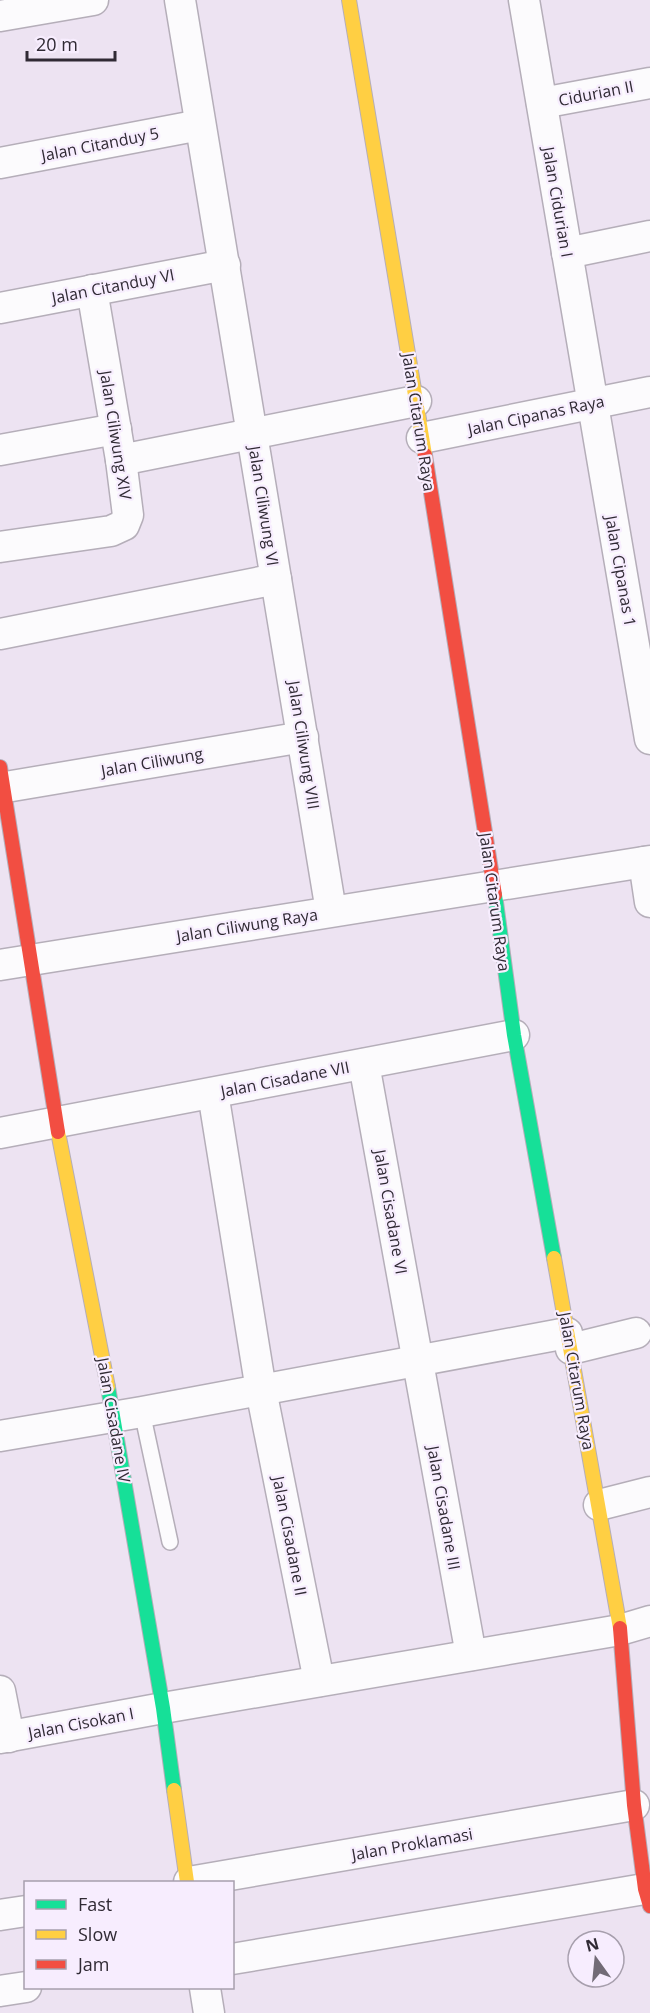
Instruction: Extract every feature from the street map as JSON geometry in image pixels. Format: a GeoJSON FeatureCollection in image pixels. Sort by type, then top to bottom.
{"type":"FeatureCollection","features":[{"type":"Feature","properties":{"kind":"street"},"geometry":{"type":"LineString","coordinates":[[0,16],[93,0]]}},
{"type":"Feature","properties":{"kind":"street","name":"Jalan Ciliwung VI"},"geometry":{"type":"LineString","coordinates":[[180,0],[276,579]]}},
{"type":"Feature","properties":{"kind":"street","name":"Jalan Citarum Raya"},"geometry":{"type":"LineString","coordinates":[[349,0],[494,885],[514,1035],[620,1630],[634,1805],[648,1895]]}},
{"type":"Feature","properties":{"kind":"street","name":"Jalan Cidurian I"},"geometry":{"type":"LineString","coordinates":[[524,0],[593,403]]}},
{"type":"Feature","properties":{"kind":"street","name":"Cidurian II"},"geometry":{"type":"LineString","coordinates":[[542,103],[650,83]]}},
{"type":"Feature","properties":{"kind":"street","name":"Jalan Citanduy 5"},"geometry":{"type":"LineString","coordinates":[[0,163],[200,125]]}},
{"type":"Feature","properties":{"kind":"street"},"geometry":{"type":"LineString","coordinates":[[567,253],[650,236]]}},
{"type":"Feature","properties":{"kind":"street","name":"Jalan Citanduy VI"},"geometry":{"type":"LineString","coordinates":[[0,308],[225,265]]}},
{"type":"Feature","properties":{"kind":"street","name":"Jalan Ciliwung XIV"},"geometry":{"type":"LineString","coordinates":[[0,547],[111,531],[124,525],[128,515],[92,290]]}},
{"type":"Feature","properties":{"kind":"street","name":"Jalan Cipanas Raya"},"geometry":{"type":"LineString","coordinates":[[422,438],[650,392]]}},
{"type":"Feature","properties":{"kind":"street"},"geometry":{"type":"LineString","coordinates":[[121,460],[416,401]]}},
{"type":"Feature","properties":{"kind":"street","name":"Jalan Cipanas 1"},"geometry":{"type":"LineString","coordinates":[[593,403],[650,739]]}},
{"type":"Feature","properties":{"kind":"street"},"geometry":{"type":"LineString","coordinates":[[0,450],[116,429]]}},
{"type":"Feature","properties":{"kind":"street"},"geometry":{"type":"LineString","coordinates":[[0,634],[276,579]]}},
{"type":"Feature","properties":{"kind":"street","name":"Jalan Ciliwung VIII"},"geometry":{"type":"LineString","coordinates":[[276,579],[331,911]]}},
{"type":"Feature","properties":{"kind":"street","name":"Jalan Ciliwung"},"geometry":{"type":"LineString","coordinates":[[1,781],[303,737]]}},
{"type":"Feature","properties":{"kind":"street","name":"Jalan Cisadane IV"},"geometry":{"type":"LineString","coordinates":[[1,781],[56,1123],[128,1414],[163,1708],[188,1881]]}},
{"type":"Feature","properties":{"kind":"street"},"geometry":{"type":"LineString","coordinates":[[647,861],[650,902]]}},
{"type":"Feature","properties":{"kind":"street","name":"Jalan Ciliwung Raya"},"geometry":{"type":"LineString","coordinates":[[0,964],[647,861]]}},
{"type":"Feature","properties":{"kind":"street","name":"Jalan Cisadane VII"},"geometry":{"type":"LineString","coordinates":[[0,1133],[514,1035]]}},
{"type":"Feature","properties":{"kind":"street","name":"Jalan Cisadane VI"},"geometry":{"type":"LineString","coordinates":[[364,1064],[417,1361]]}},
{"type":"Feature","properties":{"kind":"street","name":"Jalan Cisadane II"},"geometry":{"type":"LineString","coordinates":[[213,1093],[261,1390],[319,1681]]}},
{"type":"Feature","properties":{"kind":"street"},"geometry":{"type":"LineString","coordinates":[[0,1436],[417,1361],[636,1333]]}},
{"type":"Feature","properties":{"kind":"street","name":"Jalan Cisadane III"},"geometry":{"type":"LineString","coordinates":[[417,1361],[471,1655]]}},
{"type":"Feature","properties":{"kind":"street"},"geometry":{"type":"LineString","coordinates":[[599,1505],[650,1492]]}},
{"type":"Feature","properties":{"kind":"street","name":"Jalan Cisokan I"},"geometry":{"type":"LineString","coordinates":[[5,1738],[163,1708],[620,1630],[650,1622]]}},
{"type":"Feature","properties":{"kind":"street"},"geometry":{"type":"LineString","coordinates":[[0,1690],[5,1738]]}},
{"type":"Feature","properties":{"kind":"street","name":"Jalan Proklamasi"},"geometry":{"type":"LineString","coordinates":[[194,1881],[634,1805]]}},
{"type":"Feature","properties":{"kind":"street"},"geometry":{"type":"LineString","coordinates":[[234,1959],[648,1895]]}},
{"type":"Feature","properties":{"kind":"street"},"geometry":{"type":"LineString","coordinates":[[0,1915],[24,1911]]}},
{"type":"Feature","properties":{"kind":"street"},"geometry":{"type":"LineString","coordinates":[[0,1990],[24,1987]]}},
{"type":"Feature","properties":{"kind":"street"},"geometry":{"type":"LineString","coordinates":[[205,1989],[209,2013]]}},
{"type":"Feature","properties":{"kind":"lane"},"geometry":{"type":"LineString","coordinates":[[128,1414],[170,1542]]}},
{"type":"Feature","properties":{"kind":"traffic: fast"},"geometry":{"type":"LineString","coordinates":[[495,895],[514,1035],[554,1258]]}},
{"type":"Feature","properties":{"kind":"traffic: fast"},"geometry":{"type":"LineString","coordinates":[[108,1387],[163,1708],[174,1790]]}},
{"type":"Feature","properties":{"kind":"traffic: slow"},"geometry":{"type":"LineString","coordinates":[[349,0],[425,455]]}},
{"type":"Feature","properties":{"kind":"traffic: slow"},"geometry":{"type":"LineString","coordinates":[[58,1132],[108,1387]]}},
{"type":"Feature","properties":{"kind":"traffic: slow"},"geometry":{"type":"LineString","coordinates":[[554,1258],[620,1628]]}},
{"type":"Feature","properties":{"kind":"traffic: slow"},"geometry":{"type":"LineString","coordinates":[[174,1790],[187,1881]]}},
{"type":"Feature","properties":{"kind":"traffic: jam"},"geometry":{"type":"LineString","coordinates":[[425,455],[495,895]]}},
{"type":"Feature","properties":{"kind":"traffic: jam"},"geometry":{"type":"LineString","coordinates":[[0,767],[58,1132]]}},
{"type":"Feature","properties":{"kind":"traffic: jam"},"geometry":{"type":"LineString","coordinates":[[620,1628],[634,1805],[645,1889],[650,1906]]}}]}
